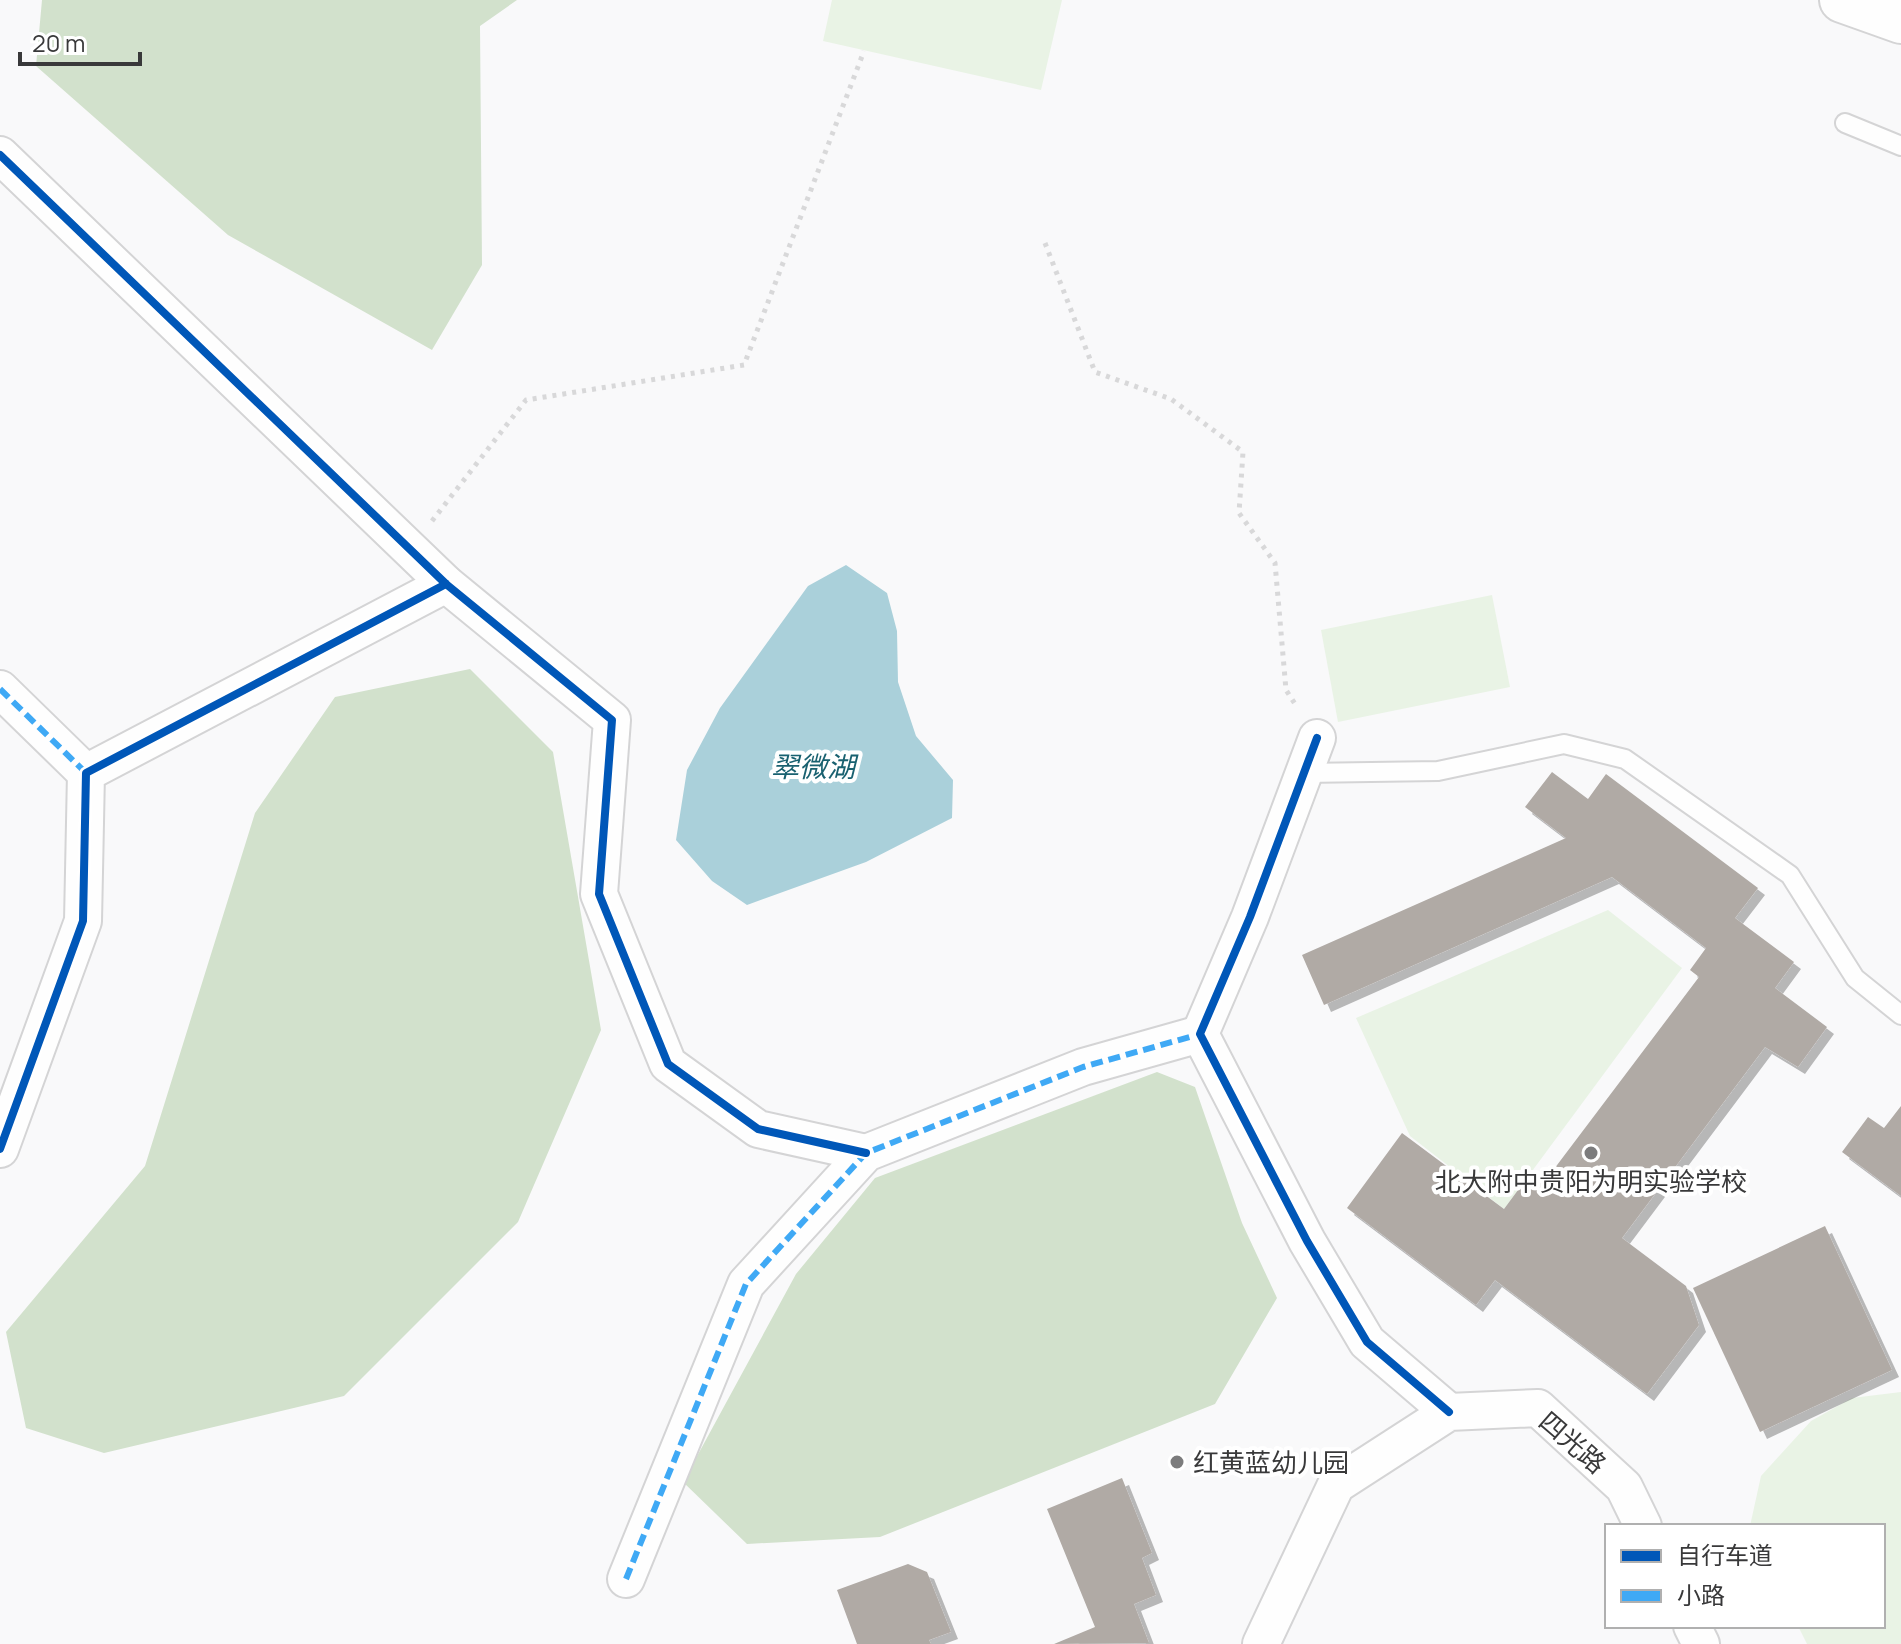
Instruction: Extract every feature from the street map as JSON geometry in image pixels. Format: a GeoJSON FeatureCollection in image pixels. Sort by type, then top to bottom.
{"type":"FeatureCollection","features":[{"type":"Feature","properties":{"kind":"highway"},"geometry":{"type":"LineString","coordinates":[[1842,0],[1901,21]]}},
{"type":"Feature","properties":{"kind":"street"},"geometry":{"type":"LineString","coordinates":[[0,155],[446,584],[612,720],[599,894],[668,1064],[758,1129],[866,1153]]}},
{"type":"Feature","properties":{"kind":"street"},"geometry":{"type":"LineString","coordinates":[[86,773],[446,584]]}},
{"type":"Feature","properties":{"kind":"street"},"geometry":{"type":"LineString","coordinates":[[0,689],[86,773],[83,921],[0,1149]]}},
{"type":"Feature","properties":{"kind":"street"},"geometry":{"type":"LineString","coordinates":[[1200,1034],[1250,917],[1317,738]]}},
{"type":"Feature","properties":{"kind":"street"},"geometry":{"type":"LineString","coordinates":[[626,1579],[746,1284],[866,1153],[1083,1067],[1200,1034]]}},
{"type":"Feature","properties":{"kind":"street"},"geometry":{"type":"LineString","coordinates":[[1200,1034],[1307,1241],[1367,1342],[1449,1412],[1336,1485],[1261,1644]]}},
{"type":"Feature","properties":{"kind":"street","name":"四光路"},"geometry":{"type":"LineString","coordinates":[[1449,1412],[1538,1408],[1624,1487],[1642,1524]]}},
{"type":"Feature","properties":{"kind":"lane"},"geometry":{"type":"LineString","coordinates":[[1845,123],[1901,146]]}},
{"type":"Feature","properties":{"kind":"lane"},"geometry":{"type":"LineString","coordinates":[[1304,773],[1438,771],[1564,744],[1625,759],[1790,875],[1855,978],[1901,1015]]}},
{"type":"Feature","properties":{"kind":"path"},"geometry":{"type":"LineString","coordinates":[[410,549],[526,400],[744,365],[864,51]]}},
{"type":"Feature","properties":{"kind":"path"},"geometry":{"type":"LineString","coordinates":[[1045,243],[1095,372],[1171,399],[1243,452],[1239,513],[1275,563],[1286,690],[1317,738]]}},
{"type":"Feature","properties":{"kind":"green space"},"geometry":{"type":"Polygon","coordinates":[[[42,0],[517,0],[480,26],[482,265],[432,350],[228,235],[36,66],[42,0]]]}},
{"type":"Feature","properties":{"kind":"green space"},"geometry":{"type":"Polygon","coordinates":[[[832,0],[1062,0],[1041,90],[823,41],[832,0]]]}},
{"type":"Feature","properties":{"kind":"green space"},"geometry":{"type":"Polygon","coordinates":[[[1492,595],[1510,687],[1338,722],[1321,630],[1492,595]]]}},
{"type":"Feature","properties":{"kind":"green space"},"geometry":{"type":"Polygon","coordinates":[[[470,669],[553,752],[601,1030],[518,1222],[344,1396],[104,1453],[26,1428],[6,1332],[145,1166],[255,813],[335,697],[470,669]]]}},
{"type":"Feature","properties":{"kind":"green space"},"geometry":{"type":"Polygon","coordinates":[[[1608,910],[1682,968],[1504,1209],[1410,1136],[1356,1018],[1608,910]]]}},
{"type":"Feature","properties":{"kind":"green space"},"geometry":{"type":"Polygon","coordinates":[[[1157,1072],[1195,1087],[1242,1223],[1277,1298],[1215,1404],[880,1537],[747,1544],[683,1482],[796,1274],[875,1178],[1157,1072]]]}},
{"type":"Feature","properties":{"kind":"green space"},"geometry":{"type":"Polygon","coordinates":[[[1901,1392],[1901,1644],[1807,1644],[1799,1628],[1885,1628],[1885,1524],[1750,1524],[1761,1476],[1811,1421],[1852,1398],[1901,1392]]]}},
{"type":"Feature","properties":{"kind":"water","name":"翠微湖"},"geometry":{"type":"Polygon","coordinates":[[[846,565],[887,593],[897,631],[898,682],[916,736],[953,780],[952,818],[866,862],[747,905],[712,881],[676,840],[687,770],[720,708],[808,586],[846,565]]]}},
{"type":"Feature","properties":{"kind":"building"},"geometry":{"type":"Polygon","coordinates":[[[1552,772],[1588,799],[1606,774],[1758,888],[1735,918],[1794,962],[1775,988],[1827,1027],[1798,1067],[1765,1047],[1622,1238],[1686,1286],[1699,1325],[1647,1394],[1495,1280],[1476,1305],[1347,1208],[1402,1133],[1504,1209],[1532,1171],[1545,1181],[1699,977],[1690,970],[1706,948],[1612,877],[1324,1005],[1302,955],[1566,838],[1525,807],[1552,772]]]}},
{"type":"Feature","properties":{"kind":"building"},"geometry":{"type":"Polygon","coordinates":[[[1901,1106],[1901,1196],[1842,1152],[1868,1117],[1884,1128],[1901,1106]]]}},
{"type":"Feature","properties":{"kind":"building"},"geometry":{"type":"Polygon","coordinates":[[[1825,1226],[1892,1370],[1760,1432],[1693,1288],[1825,1226]]]}},
{"type":"Feature","properties":{"kind":"building"},"geometry":{"type":"Polygon","coordinates":[[[1122,1478],[1152,1553],[1142,1558],[1156,1595],[1134,1604],[1149,1643],[1054,1644],[1095,1627],[1047,1509],[1122,1478]]]}},
{"type":"Feature","properties":{"kind":"building"},"geometry":{"type":"Polygon","coordinates":[[[908,1564],[927,1572],[951,1632],[929,1640],[931,1644],[857,1644],[837,1590],[908,1564]]]}},
{"type":"Feature","properties":{"kind":"marked path"},"geometry":{"type":"LineString","coordinates":[[0,689],[86,773]]}},
{"type":"Feature","properties":{"kind":"marked path"},"geometry":{"type":"LineString","coordinates":[[626,1579],[746,1284],[866,1153],[1083,1067],[1200,1034]]}},
{"type":"Feature","properties":{"kind":"cycle path"},"geometry":{"type":"LineString","coordinates":[[0,155],[446,584],[612,720],[599,894],[668,1064],[758,1129],[866,1153]]}},
{"type":"Feature","properties":{"kind":"cycle path"},"geometry":{"type":"LineString","coordinates":[[0,1149],[83,921],[86,773],[446,584]]}},
{"type":"Feature","properties":{"kind":"cycle path"},"geometry":{"type":"LineString","coordinates":[[1317,738],[1250,917],[1200,1034],[1307,1241],[1367,1342],[1449,1412]]}},
{"type":"Feature","properties":{"kind":"place","name":"北大附中贵阳为明实验学校"},"geometry":{"type":"Point","coordinates":[1591,1153]}},
{"type":"Feature","properties":{"kind":"place","name":"红黄蓝幼儿园"},"geometry":{"type":"Point","coordinates":[1177,1462]}}]}
